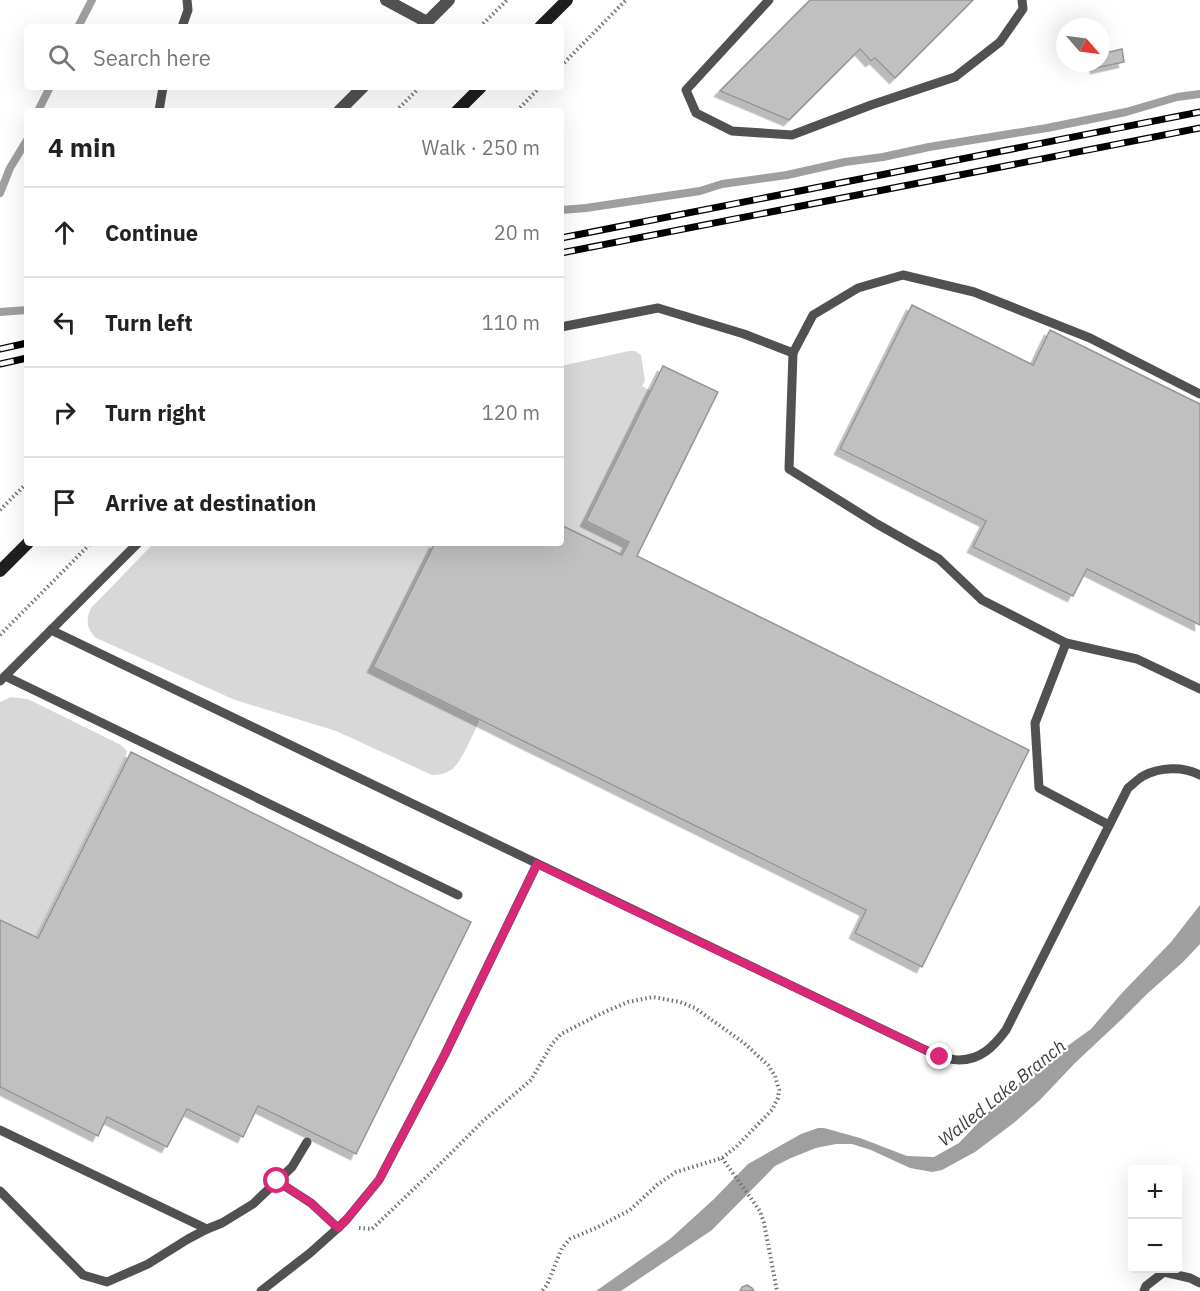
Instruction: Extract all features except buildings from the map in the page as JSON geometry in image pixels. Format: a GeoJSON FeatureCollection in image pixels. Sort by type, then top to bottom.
{"type":"FeatureCollection","features":[{"type":"Feature","properties":{"kind":"main road"},"geometry":{"type":"LineString","coordinates":[[543,24],[567,0]]}},
{"type":"Feature","properties":{"kind":"main road"},"geometry":{"type":"LineString","coordinates":[[460,108],[478,90]]}},
{"type":"Feature","properties":{"kind":"main road"},"geometry":{"type":"LineString","coordinates":[[0,571],[25,546]]}},
{"type":"Feature","properties":{"kind":"street"},"geometry":{"type":"LineString","coordinates":[[386,0],[425,24],[449,0]]}},
{"type":"Feature","properties":{"kind":"street"},"geometry":{"type":"LineString","coordinates":[[342,108],[360,90]]}},
{"type":"Feature","properties":{"kind":"lane"},"geometry":{"type":"LineString","coordinates":[[183,24],[188,10],[187,0]]}},
{"type":"Feature","properties":{"kind":"lane"},"geometry":{"type":"LineString","coordinates":[[769,0],[686,90],[696,113],[732,131],[792,135],[955,77],[1000,42],[1023,9],[1022,0]]}},
{"type":"Feature","properties":{"kind":"lane"},"geometry":{"type":"LineString","coordinates":[[160,108],[162,90]]}},
{"type":"Feature","properties":{"kind":"lane"},"geometry":{"type":"LineString","coordinates":[[1200,394],[1090,338],[974,292],[903,275],[858,288],[813,315],[793,353],[789,469],[877,524],[939,559],[982,600],[1066,643],[1137,659],[1200,689]]}},
{"type":"Feature","properties":{"kind":"lane"},"geometry":{"type":"LineString","coordinates":[[564,326],[658,308],[744,334],[793,353]]}},
{"type":"Feature","properties":{"kind":"lane"},"geometry":{"type":"LineString","coordinates":[[135,546],[2,679],[458,896]]}},
{"type":"Feature","properties":{"kind":"lane"},"geometry":{"type":"LineString","coordinates":[[51,630],[940,1057],[959,1060],[978,1056],[994,1046],[1006,1030],[1128,788],[1142,776],[1159,770],[1177,769],[1200,775]]}},
{"type":"Feature","properties":{"kind":"lane"},"geometry":{"type":"LineString","coordinates":[[1066,643],[1035,723],[1039,788],[1109,825]]}},
{"type":"Feature","properties":{"kind":"lane"},"geometry":{"type":"LineString","coordinates":[[261,1291],[338,1228],[379,1180],[445,1054],[537,864]]}},
{"type":"Feature","properties":{"kind":"lane"},"geometry":{"type":"LineString","coordinates":[[0,1130],[207,1229]]}},
{"type":"Feature","properties":{"kind":"lane"},"geometry":{"type":"LineString","coordinates":[[0,1191],[83,1275],[107,1282],[148,1264],[188,1239],[222,1223],[253,1204],[292,1167],[307,1142]]}},
{"type":"Feature","properties":{"kind":"lane"},"geometry":{"type":"LineString","coordinates":[[277,1181],[311,1203],[338,1228]]}},
{"type":"Feature","properties":{"kind":"lane"},"geometry":{"type":"LineString","coordinates":[[1144,1291],[1146,1286],[1164,1272],[1190,1278],[1200,1283]]}},
{"type":"Feature","properties":{"kind":"path"},"geometry":{"type":"LineString","coordinates":[[483,24],[507,0]]}},
{"type":"Feature","properties":{"kind":"path"},"geometry":{"type":"LineString","coordinates":[[564,63],[626,0]]}},
{"type":"Feature","properties":{"kind":"path"},"geometry":{"type":"LineString","coordinates":[[399,108],[417,90]]}},
{"type":"Feature","properties":{"kind":"path"},"geometry":{"type":"LineString","coordinates":[[520,108],[537,90]]}},
{"type":"Feature","properties":{"kind":"path"},"geometry":{"type":"LineString","coordinates":[[0,510],[24,486]]}},
{"type":"Feature","properties":{"kind":"path"},"geometry":{"type":"LineString","coordinates":[[0,635],[88,546]]}},
{"type":"Feature","properties":{"kind":"path"},"geometry":{"type":"LineString","coordinates":[[338,1228],[372,1229],[483,1121],[531,1080],[552,1044],[561,1034],[628,1002],[653,997],[680,1002],[695,1008],[744,1043],[768,1065],[775,1076],[779,1090],[772,1110],[722,1158],[676,1172],[657,1185],[630,1210],[570,1239],[562,1248],[547,1285],[542,1291]]}},
{"type":"Feature","properties":{"kind":"path"},"geometry":{"type":"LineString","coordinates":[[722,1158],[760,1211],[777,1291]]}},
{"type":"Feature","properties":{"kind":"shaded area"},"geometry":{"type":"Polygon","coordinates":[[[629,351],[635,351],[641,355],[645,381],[642,386],[651,391],[586,521],[629,542],[622,555],[564,526],[564,365],[629,351]]]}},
{"type":"Feature","properties":{"kind":"shaded area"},"geometry":{"type":"Polygon","coordinates":[[[151,546],[434,546],[374,667],[480,719],[455,767],[442,774],[432,775],[336,731],[235,700],[96,638],[88,624],[91,608],[151,546]]]}},
{"type":"Feature","properties":{"kind":"shaded area"},"geometry":{"type":"Polygon","coordinates":[[[11,697],[34,702],[121,745],[127,751],[35,937],[0,920],[0,702],[11,697]]]}},
{"type":"Feature","properties":{"kind":"shaded area"},"geometry":{"type":"Polygon","coordinates":[[[1200,905],[1200,944],[1075,1063],[1040,1100],[975,1152],[942,1170],[932,1172],[910,1168],[852,1144],[816,1148],[775,1166],[712,1230],[621,1291],[596,1291],[670,1239],[748,1164],[801,1134],[824,1128],[860,1138],[907,1156],[934,1157],[959,1143],[1030,1073],[1091,1029],[1171,942],[1200,905]]]}},
{"type":"Feature","properties":{"kind":"waterway"},"geometry":{"type":"LineString","coordinates":[[80,24],[92,0]]}},
{"type":"Feature","properties":{"kind":"waterway"},"geometry":{"type":"LineString","coordinates":[[40,108],[48,90]]}},
{"type":"Feature","properties":{"kind":"waterway"},"geometry":{"type":"LineString","coordinates":[[564,210],[700,191],[722,184],[787,175],[845,162],[1047,128],[1126,112],[1177,97],[1200,94]]}},
{"type":"Feature","properties":{"kind":"waterway"},"geometry":{"type":"LineString","coordinates":[[0,193],[10,168],[24,145]]}},
{"type":"Feature","properties":{"kind":"waterway"},"geometry":{"type":"LineString","coordinates":[[0,312],[24,310]]}},
{"type":"Feature","properties":{"kind":"railway"},"geometry":{"type":"LineString","coordinates":[[564,237],[1200,112]]}},
{"type":"Feature","properties":{"kind":"railway"},"geometry":{"type":"LineString","coordinates":[[564,252],[1200,128]]}},
{"type":"Feature","properties":{"kind":"railway"},"geometry":{"type":"LineString","coordinates":[[0,349],[24,344]]}},
{"type":"Feature","properties":{"kind":"railway"},"geometry":{"type":"LineString","coordinates":[[0,364],[24,359]]}},
{"type":"Feature","properties":{"kind":"route"},"geometry":{"type":"LineString","coordinates":[[277,1181],[311,1203],[338,1228],[379,1180],[445,1054],[537,864],[940,1057]]}},
{"type":"Feature","properties":{"kind":"water label","name":"Walled Lake Branch"},"geometry":{"type":"Point","coordinates":[1002,1093]}}]}
